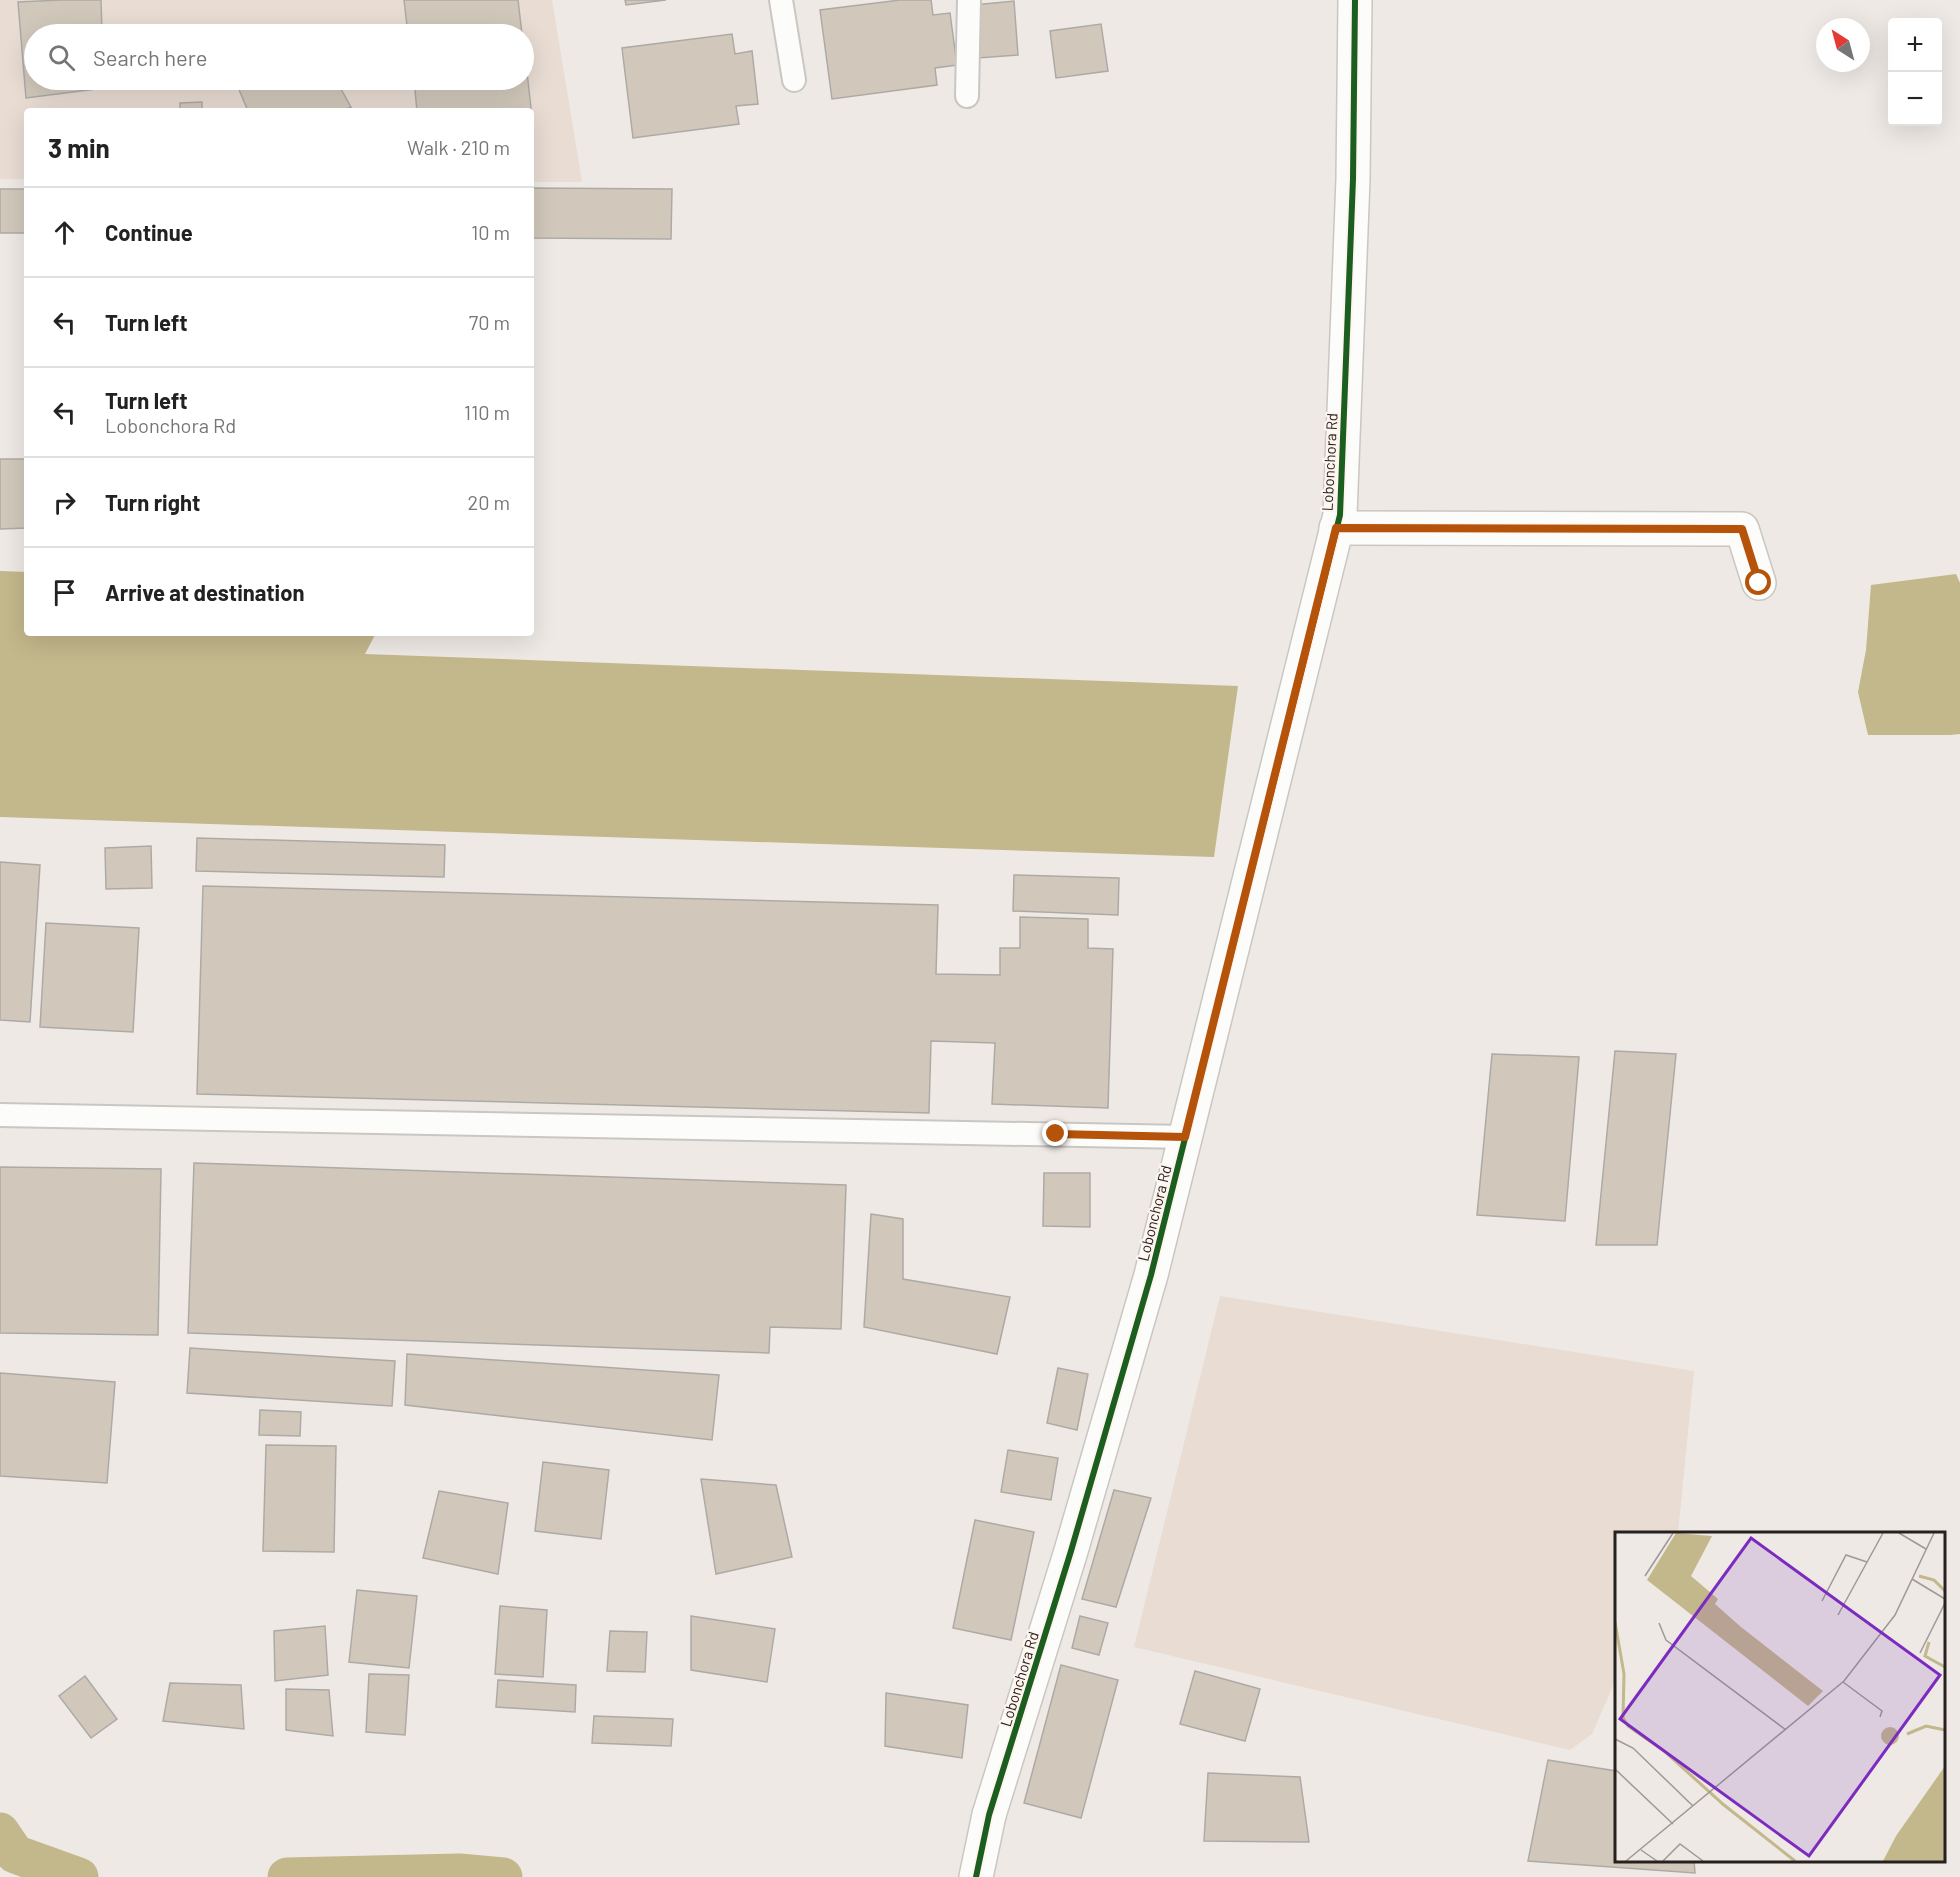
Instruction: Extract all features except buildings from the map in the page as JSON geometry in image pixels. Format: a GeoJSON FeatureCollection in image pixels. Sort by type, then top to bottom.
{"type":"FeatureCollection","features":[{"type":"Feature","properties":{"kind":"street","name":"Lobonchora Rd"},"geometry":{"type":"LineString","coordinates":[[976,1877],[989,1815],[1071,1551],[1151,1275],[1340,515],[1353,179],[1355,0]]}},
{"type":"Feature","properties":{"kind":"street"},"geometry":{"type":"LineString","coordinates":[[1336,528],[1742,529],[1759,583]]}},
{"type":"Feature","properties":{"kind":"lane"},"geometry":{"type":"LineString","coordinates":[[781,0],[794,80]]}},
{"type":"Feature","properties":{"kind":"lane"},"geometry":{"type":"LineString","coordinates":[[967,96],[969,0]]}},
{"type":"Feature","properties":{"kind":"lane"},"geometry":{"type":"LineString","coordinates":[[0,1115],[1185,1137]]}},
{"type":"Feature","properties":{"kind":"shaded area"},"geometry":{"type":"Polygon","coordinates":[[[0,0],[552,0],[582,182],[534,182],[534,108],[24,108],[24,179],[0,179],[0,0]]]}},
{"type":"Feature","properties":{"kind":"shaded area"},"geometry":{"type":"Polygon","coordinates":[[[0,571],[24,572],[24,636],[374,636],[365,654],[1238,686],[1214,857],[0,817],[0,571]]]}},
{"type":"Feature","properties":{"kind":"shaded area"},"geometry":{"type":"Polygon","coordinates":[[[1956,574],[1960,583],[1960,734],[1868,735],[1858,692],[1866,650],[1871,585],[1956,574]]]}},
{"type":"Feature","properties":{"kind":"shaded area"},"geometry":{"type":"Polygon","coordinates":[[[1220,1296],[1694,1371],[1678,1532],[1615,1532],[1615,1681],[1592,1734],[1570,1750],[1134,1647],[1220,1296]]]}},
{"type":"Feature","properties":{"kind":"waterway"},"geometry":{"type":"LineString","coordinates":[[0,1832],[15,1854],[79,1877]]}},
{"type":"Feature","properties":{"kind":"waterway"},"geometry":{"type":"LineString","coordinates":[[287,1877],[459,1873],[503,1877]]}},
{"type":"Feature","properties":{"kind":"cycle path"},"geometry":{"type":"LineString","coordinates":[[976,1877],[989,1815],[1071,1551],[1151,1275],[1340,515],[1353,179],[1355,0]]}},
{"type":"Feature","properties":{"kind":"cycle path"},"geometry":{"type":"LineString","coordinates":[[1336,528],[1742,529],[1759,583]]}},
{"type":"Feature","properties":{"kind":"route"},"geometry":{"type":"LineString","coordinates":[[1056,1134],[1185,1137],[1336,528],[1742,529],[1759,583]]}}]}
